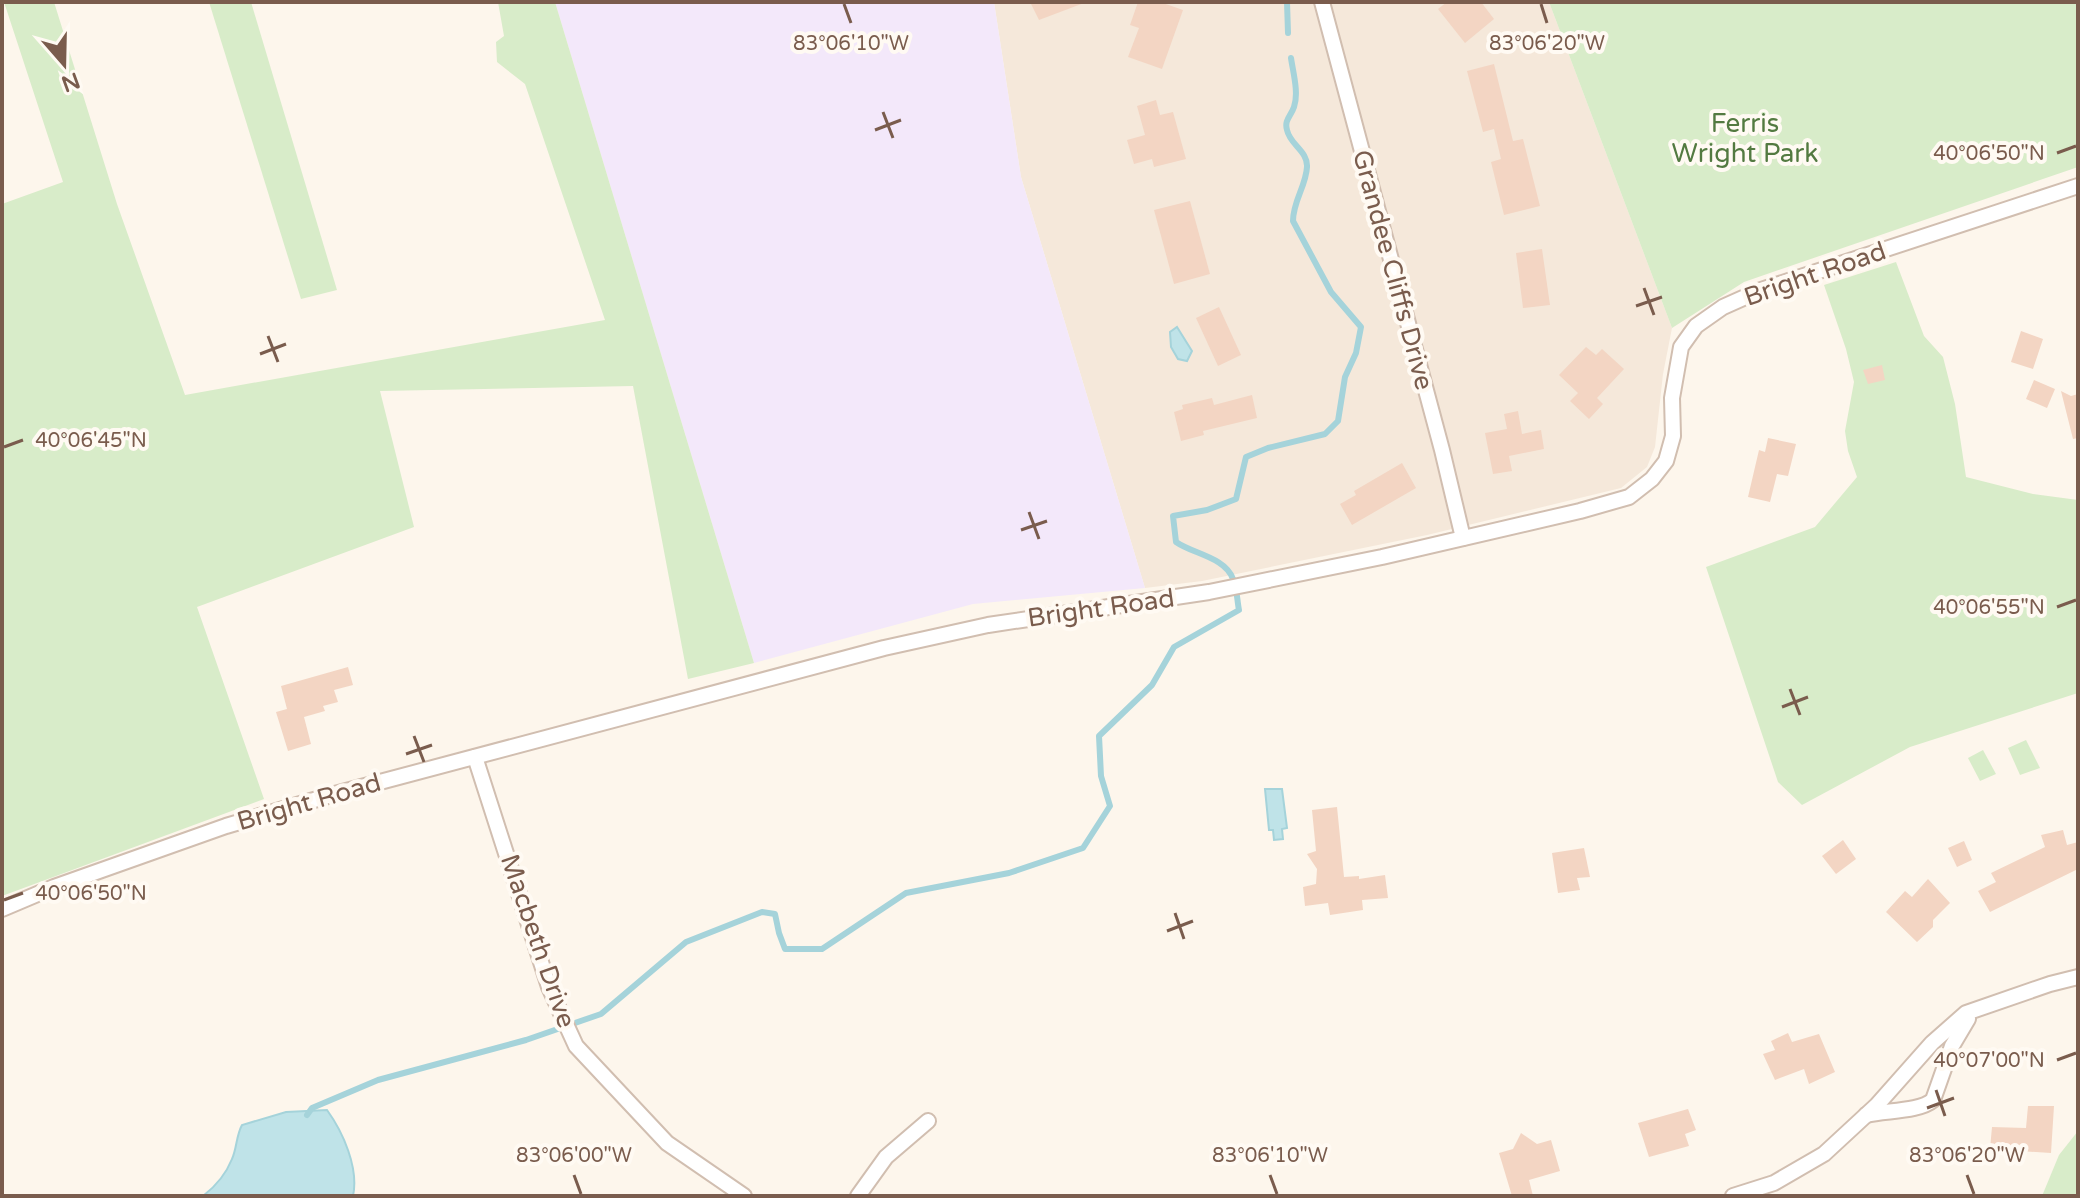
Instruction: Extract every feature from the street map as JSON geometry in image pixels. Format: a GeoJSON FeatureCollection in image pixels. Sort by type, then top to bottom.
{"type":"FeatureCollection","features":[{"type":"Feature","properties":{"kind":"street","name":"Grandee Cliffs Drive"},"geometry":{"type":"LineString","coordinates":[[1322,2],[1463,538]]}},
{"type":"Feature","properties":{"kind":"street","name":"Bright Road"},"geometry":{"type":"LineString","coordinates":[[2,909],[226,826],[331,795],[933,636],[1255,583],[1382,557],[1629,497],[1652,479],[1666,461],[1673,436],[1672,398],[1681,347],[1696,326],[1723,307],[1761,290],[2078,186]]}},
{"type":"Feature","properties":{"kind":"street","name":"Macbeth Drive"},"geometry":{"type":"LineString","coordinates":[[475,757],[549,987],[576,1046],[667,1143],[744,1196]]}},
{"type":"Feature","properties":{"kind":"street"},"geometry":{"type":"LineString","coordinates":[[1733,1196],[1774,1183],[1824,1154],[1866,1115],[1932,1043],[1970,1012],[2078,977]]}},
{"type":"Feature","properties":{"kind":"street"},"geometry":{"type":"LineString","coordinates":[[1866,1115],[1917,1108],[1933,1100],[1952,1046],[1970,1012]]}},
{"type":"Feature","properties":{"kind":"street"},"geometry":{"type":"LineString","coordinates":[[858,1196],[886,1157],[928,1121]]}},
{"type":"Feature","properties":{"kind":"shaded area"},"geometry":{"type":"Polygon","coordinates":[[[555,2],[994,2],[1021,177],[1145,588],[973,604],[754,663],[555,2]]]}},
{"type":"Feature","properties":{"kind":"shaded area"},"geometry":{"type":"Polygon","coordinates":[[[994,2],[1549,2],[1672,328],[1663,374],[1655,447],[1647,467],[1621,488],[1427,535],[1202,581],[1145,588],[1021,177],[994,2]]]}},
{"type":"Feature","properties":{"kind":"green space"},"geometry":{"type":"Polygon","coordinates":[[[4,2],[54,2],[117,204],[185,395],[605,320],[525,84],[497,62],[496,42],[504,36],[498,2],[555,2],[754,663],[688,679],[633,386],[380,391],[414,527],[197,607],[264,799],[2,896],[2,204],[63,182],[4,2]]]}},
{"type":"Feature","properties":{"kind":"green space"},"geometry":{"type":"Polygon","coordinates":[[[209,2],[251,2],[337,290],[301,299],[209,2]]]}},
{"type":"Feature","properties":{"kind":"green space","name":"Ferris Wright Park"},"geometry":{"type":"Polygon","coordinates":[[[1549,2],[2078,2],[2078,167],[1744,282],[1672,328],[1549,2]]]}},
{"type":"Feature","properties":{"kind":"green space"},"geometry":{"type":"Polygon","coordinates":[[[1896,262],[1924,336],[1943,357],[1955,404],[1966,477],[2033,494],[2078,500],[2078,693],[1910,747],[1802,805],[1778,782],[1706,567],[1815,527],[1857,477],[1845,431],[1854,382],[1824,285],[1896,262]]]}},
{"type":"Feature","properties":{"kind":"green space"},"geometry":{"type":"Polygon","coordinates":[[[2026,740],[2040,768],[2020,775],[2008,748],[2026,740]]]}},
{"type":"Feature","properties":{"kind":"green space"},"geometry":{"type":"Polygon","coordinates":[[[1983,750],[1996,774],[1980,781],[1968,758],[1983,750]]]}},
{"type":"Feature","properties":{"kind":"green space"},"geometry":{"type":"Polygon","coordinates":[[[2078,1131],[2078,1196],[2042,1196],[2059,1155],[2078,1131]]]}},
{"type":"Feature","properties":{"kind":"water"},"geometry":{"type":"Polygon","coordinates":[[[1177,327],[1192,351],[1187,361],[1178,359],[1171,347],[1170,332],[1177,327]]]}},
{"type":"Feature","properties":{"kind":"water"},"geometry":{"type":"Polygon","coordinates":[[[1265,789],[1282,789],[1287,828],[1282,829],[1283,839],[1274,840],[1273,830],[1269,830],[1265,789]]]}},
{"type":"Feature","properties":{"kind":"water"},"geometry":{"type":"Polygon","coordinates":[[[327,1110],[339,1129],[352,1162],[353,1196],[203,1196],[227,1170],[242,1125],[286,1112],[327,1110]]]}},
{"type":"Feature","properties":{"kind":"building"},"geometry":{"type":"Polygon","coordinates":[[[1030,2],[1083,2],[1084,3],[1039,20],[1030,2]]]}},
{"type":"Feature","properties":{"kind":"building"},"geometry":{"type":"Polygon","coordinates":[[[1138,2],[1160,2],[1183,10],[1162,69],[1128,57],[1139,28],[1130,25],[1138,2]]]}},
{"type":"Feature","properties":{"kind":"building"},"geometry":{"type":"Polygon","coordinates":[[[1447,2],[1481,2],[1494,19],[1465,43],[1438,9],[1447,2]]]}},
{"type":"Feature","properties":{"kind":"building"},"geometry":{"type":"Polygon","coordinates":[[[1494,64],[1513,141],[1523,139],[1540,206],[1504,215],[1491,162],[1501,159],[1494,129],[1483,132],[1467,71],[1494,64]]]}},
{"type":"Feature","properties":{"kind":"building"},"geometry":{"type":"Polygon","coordinates":[[[1156,100],[1160,115],[1173,112],[1186,159],[1154,167],[1152,159],[1134,164],[1127,140],[1145,135],[1137,106],[1156,100]]]}},
{"type":"Feature","properties":{"kind":"building"},"geometry":{"type":"Polygon","coordinates":[[[1190,201],[1210,274],[1174,284],[1154,210],[1190,201]]]}},
{"type":"Feature","properties":{"kind":"building"},"geometry":{"type":"Polygon","coordinates":[[[1542,249],[1550,305],[1523,308],[1516,253],[1542,249]]]}},
{"type":"Feature","properties":{"kind":"building"},"geometry":{"type":"Polygon","coordinates":[[[1219,307],[1241,355],[1218,366],[1196,318],[1219,307]]]}},
{"type":"Feature","properties":{"kind":"building"},"geometry":{"type":"Polygon","coordinates":[[[2021,331],[2043,339],[2033,369],[2011,362],[2021,331]]]}},
{"type":"Feature","properties":{"kind":"building"},"geometry":{"type":"Polygon","coordinates":[[[1586,347],[1596,355],[1602,349],[1624,369],[1597,398],[1603,404],[1589,419],[1570,401],[1578,393],[1559,375],[1586,347]]]}},
{"type":"Feature","properties":{"kind":"building"},"geometry":{"type":"Polygon","coordinates":[[[1882,365],[1885,380],[1868,384],[1863,370],[1882,365]]]}},
{"type":"Feature","properties":{"kind":"building"},"geometry":{"type":"Polygon","coordinates":[[[2034,380],[2055,389],[2047,408],[2026,399],[2034,380]]]}},
{"type":"Feature","properties":{"kind":"building"},"geometry":{"type":"Polygon","coordinates":[[[2061,391],[2071,396],[2078,394],[2078,438],[2073,439],[2061,391]]]}},
{"type":"Feature","properties":{"kind":"building"},"geometry":{"type":"Polygon","coordinates":[[[1252,395],[1257,418],[1203,431],[1204,435],[1181,441],[1174,412],[1183,409],[1182,405],[1212,398],[1214,405],[1252,395]]]}},
{"type":"Feature","properties":{"kind":"building"},"geometry":{"type":"Polygon","coordinates":[[[1518,411],[1522,434],[1541,430],[1544,449],[1509,456],[1512,471],[1493,474],[1485,433],[1507,429],[1504,414],[1518,411]]]}},
{"type":"Feature","properties":{"kind":"building"},"geometry":{"type":"Polygon","coordinates":[[[1768,438],[1796,444],[1788,476],[1777,474],[1770,502],[1748,497],[1759,450],[1765,452],[1768,438]]]}},
{"type":"Feature","properties":{"kind":"building"},"geometry":{"type":"Polygon","coordinates":[[[1402,463],[1416,488],[1352,525],[1340,504],[1356,495],[1354,491],[1402,463]]]}},
{"type":"Feature","properties":{"kind":"building"},"geometry":{"type":"Polygon","coordinates":[[[348,667],[353,685],[334,690],[338,702],[323,706],[325,711],[304,717],[311,744],[288,751],[276,712],[287,709],[281,686],[348,667]]]}},
{"type":"Feature","properties":{"kind":"building"},"geometry":{"type":"Polygon","coordinates":[[[1337,807],[1344,877],[1359,876],[1359,879],[1385,875],[1388,898],[1362,900],[1363,910],[1330,915],[1328,903],[1305,906],[1303,887],[1316,884],[1317,869],[1307,854],[1316,851],[1312,810],[1337,807]]]}},
{"type":"Feature","properties":{"kind":"building"},"geometry":{"type":"Polygon","coordinates":[[[2063,830],[2067,845],[2078,842],[2078,869],[1990,912],[1978,891],[1996,882],[1991,873],[2045,847],[2041,835],[2063,830]]]}},
{"type":"Feature","properties":{"kind":"building"},"geometry":{"type":"Polygon","coordinates":[[[1843,840],[1856,859],[1836,874],[1822,856],[1843,840]]]}},
{"type":"Feature","properties":{"kind":"building"},"geometry":{"type":"Polygon","coordinates":[[[1964,841],[1972,860],[1957,867],[1948,848],[1964,841]]]}},
{"type":"Feature","properties":{"kind":"building"},"geometry":{"type":"Polygon","coordinates":[[[1584,848],[1590,877],[1577,878],[1580,890],[1558,893],[1552,853],[1584,848]]]}},
{"type":"Feature","properties":{"kind":"building"},"geometry":{"type":"Polygon","coordinates":[[[1928,879],[1950,903],[1933,920],[1933,927],[1917,942],[1886,912],[1905,891],[1912,897],[1928,879]]]}},
{"type":"Feature","properties":{"kind":"building"},"geometry":{"type":"Polygon","coordinates":[[[1788,1033],[1792,1042],[1819,1034],[1835,1072],[1809,1084],[1804,1069],[1775,1080],[1763,1054],[1775,1050],[1771,1041],[1788,1033]]]}},
{"type":"Feature","properties":{"kind":"building"},"geometry":{"type":"Polygon","coordinates":[[[2028,1106],[2054,1106],[2051,1153],[1990,1149],[1992,1127],[2026,1128],[2028,1106]]]}},
{"type":"Feature","properties":{"kind":"building"},"geometry":{"type":"Polygon","coordinates":[[[1688,1109],[1696,1130],[1685,1134],[1689,1146],[1649,1157],[1638,1123],[1688,1109]]]}},
{"type":"Feature","properties":{"kind":"building"},"geometry":{"type":"Polygon","coordinates":[[[1521,1133],[1537,1144],[1551,1140],[1560,1171],[1529,1180],[1533,1196],[1512,1196],[1499,1153],[1513,1149],[1521,1133]]]}},
{"type":"Feature","properties":{"kind":"waterway"},"geometry":{"type":"LineString","coordinates":[[1287,2],[1288,33]]}},
{"type":"Feature","properties":{"kind":"waterway"},"geometry":{"type":"LineString","coordinates":[[307,1115],[312,1108],[378,1080],[526,1040],[601,1014],[686,942],[762,912],[775,914],[785,949],[822,949],[906,893],[1009,873],[1083,848],[1110,806],[1101,776],[1099,736],[1152,685],[1174,647],[1239,610],[1229,572],[1216,561],[1176,542],[1173,516],[1207,510],[1236,499],[1246,457],[1268,448],[1325,434],[1338,421],[1345,377],[1356,353],[1361,327],[1331,292],[1293,221],[1307,161],[1286,127],[1296,95],[1291,58]]}}]}
